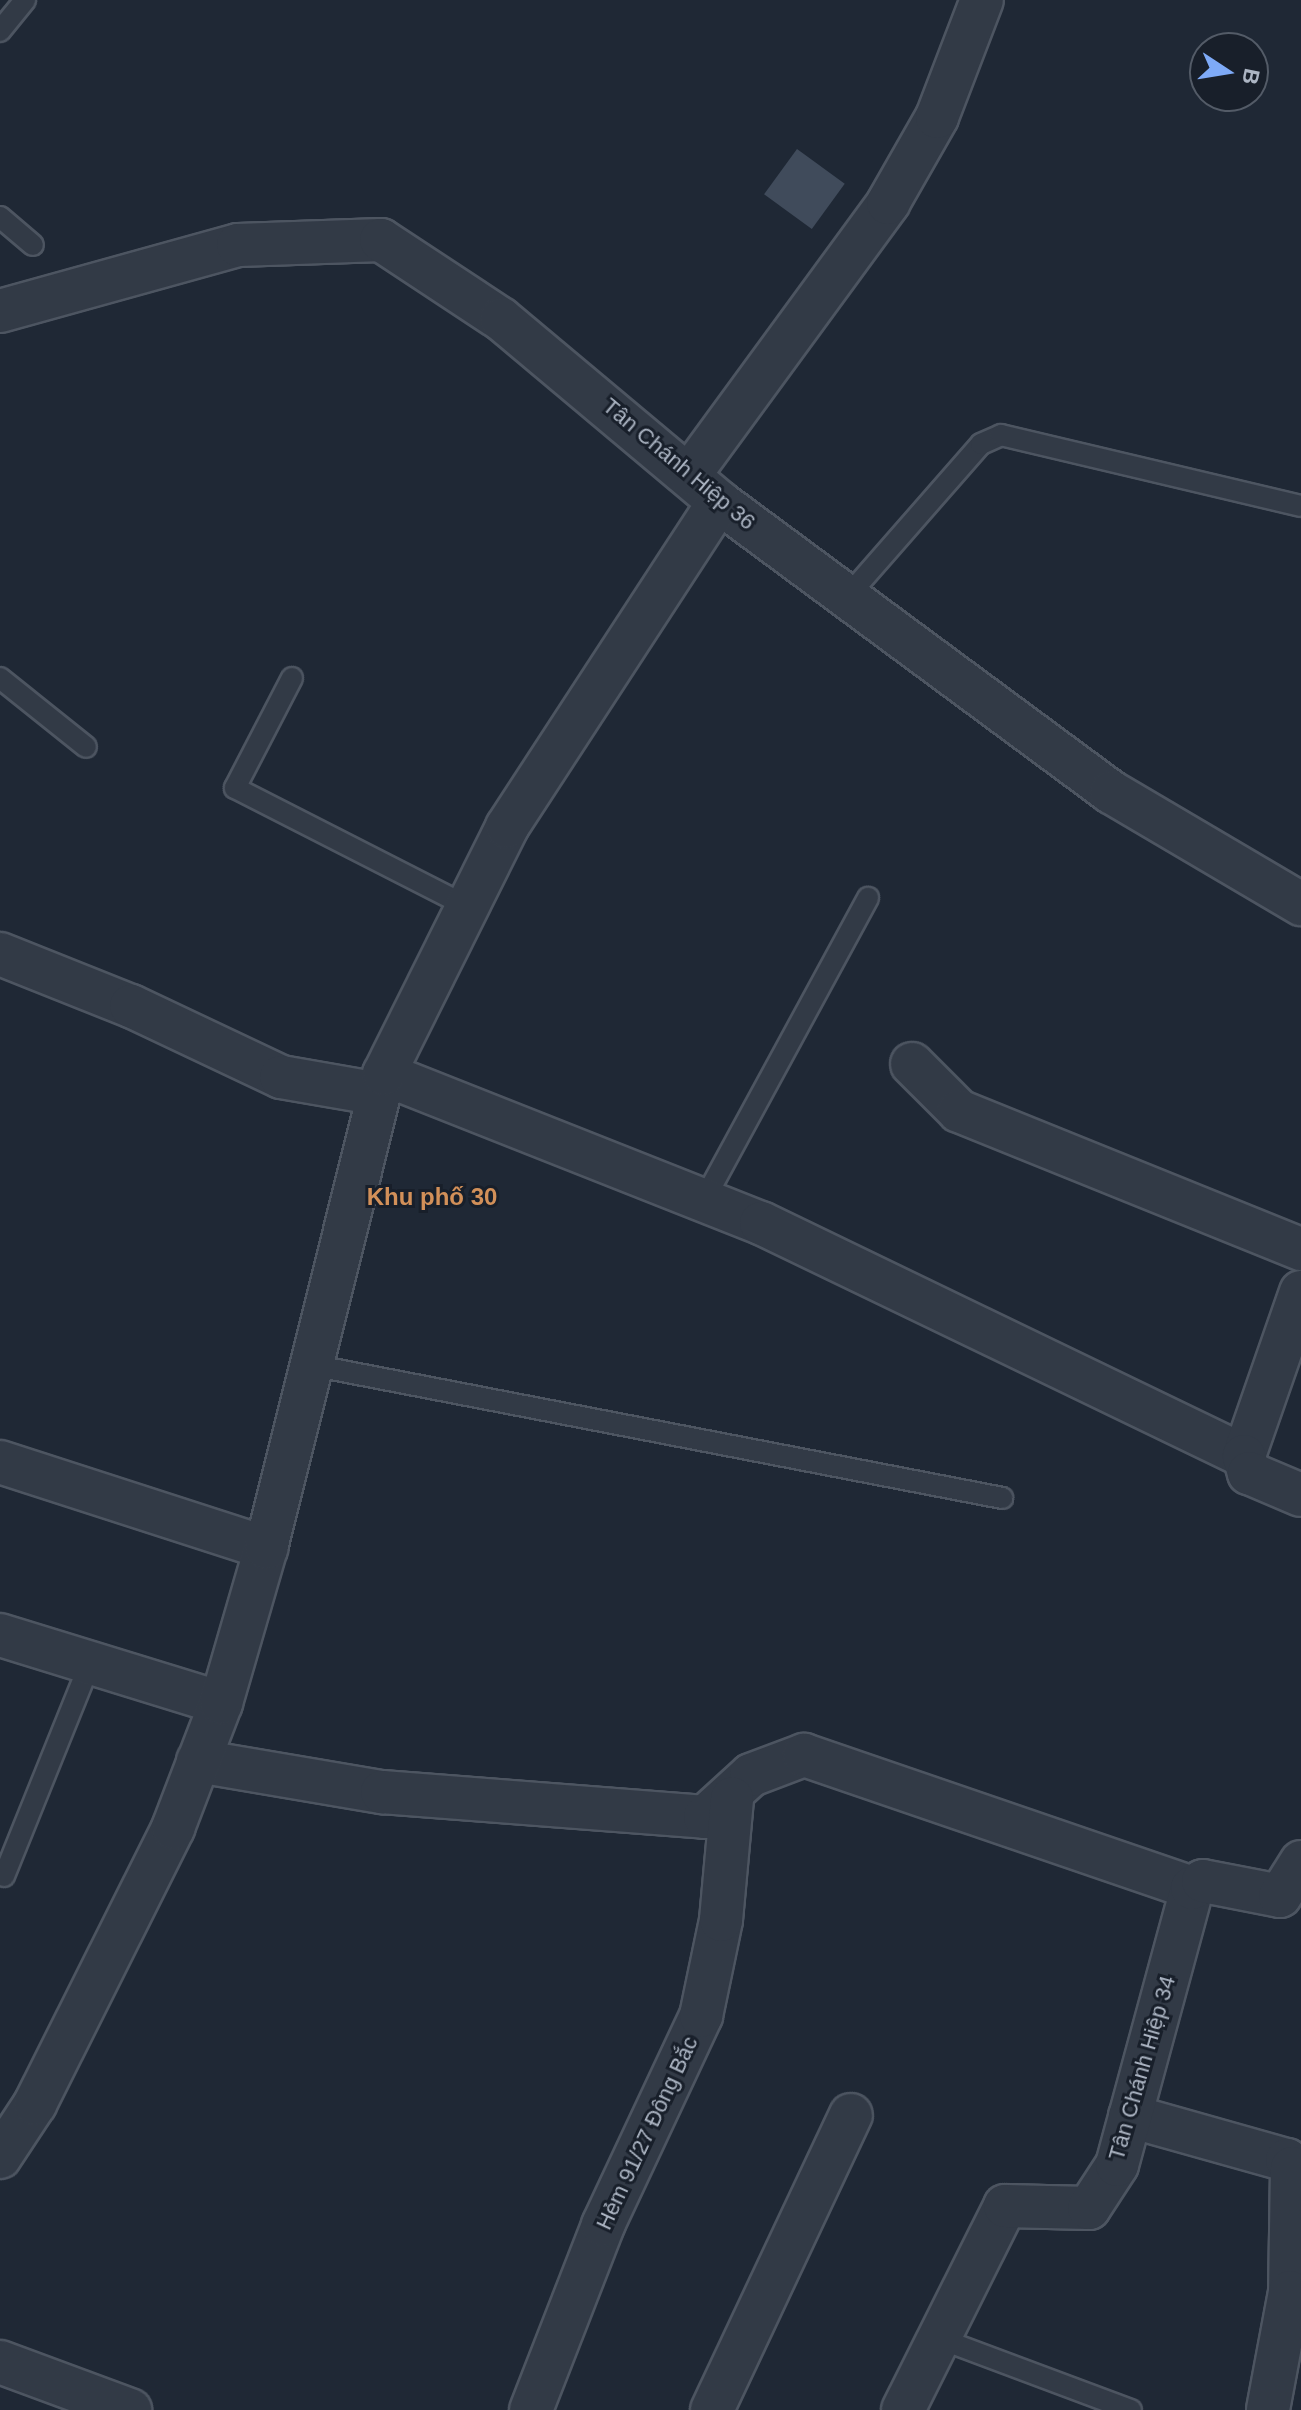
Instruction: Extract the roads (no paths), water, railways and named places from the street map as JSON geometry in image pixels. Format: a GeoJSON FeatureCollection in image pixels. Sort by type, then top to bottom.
{"type":"FeatureCollection","features":[{"type":"Feature","properties":{"kind":"street"},"geometry":{"type":"LineString","coordinates":[[0,2157],[35,2104],[173,1828],[221,1703],[266,1548],[382,1084],[507,827],[704,488],[888,203],[937,117],[982,0]]}},
{"type":"Feature","properties":{"kind":"street","name":"Tân Chánh Hiệp 36"},"geometry":{"type":"LineString","coordinates":[[0,311],[238,245],[381,240],[501,319],[704,488],[1111,792],[1301,904]]}},
{"type":"Feature","properties":{"kind":"street"},"geometry":{"type":"LineString","coordinates":[[0,954],[131,1006],[281,1077],[382,1084],[704,1200],[1244,1456]]}},
{"type":"Feature","properties":{"kind":"street"},"geometry":{"type":"LineString","coordinates":[[912,1064],[959,1111],[1301,1249]]}},
{"type":"Feature","properties":{"kind":"street"},"geometry":{"type":"LineString","coordinates":[[1301,1292],[1244,1456],[1249,1473],[1301,1495]]}},
{"type":"Feature","properties":{"kind":"street"},"geometry":{"type":"LineString","coordinates":[[0,1462],[266,1548]]}},
{"type":"Feature","properties":{"kind":"street"},"geometry":{"type":"LineString","coordinates":[[0,1635],[221,1703]]}},
{"type":"Feature","properties":{"kind":"street"},"geometry":{"type":"LineString","coordinates":[[198,1761],[382,1792],[705,1817],[732,1798],[751,1775],[804,1755],[1192,1888],[1203,1881],[1294,1887]]}},
{"type":"Feature","properties":{"kind":"street","name":"Hẻm 91/27 Đông Bắc"},"geometry":{"type":"LineString","coordinates":[[531,2410],[603,2225],[701,2016],[721,1920],[732,1798]]}},
{"type":"Feature","properties":{"kind":"street","name":"Tân Chánh Hiệp 34"},"geometry":{"type":"LineString","coordinates":[[903,2410],[1005,2206],[1089,2208],[1117,2165],[1192,1888]]}},
{"type":"Feature","properties":{"kind":"street"},"geometry":{"type":"LineString","coordinates":[[712,2410],[851,2115]]}},
{"type":"Feature","properties":{"kind":"street"},"geometry":{"type":"LineString","coordinates":[[1130,2116],[1287,2160],[1292,2168],[1290,2292],[1268,2410]]}},
{"type":"Feature","properties":{"kind":"street"},"geometry":{"type":"LineString","coordinates":[[0,2362],[130,2410]]}},
{"type":"Feature","properties":{"kind":"lane"},"geometry":{"type":"LineString","coordinates":[[0,31],[25,0]]}},
{"type":"Feature","properties":{"kind":"lane"},"geometry":{"type":"LineString","coordinates":[[0,217],[33,245]]}},
{"type":"Feature","properties":{"kind":"lane"},"geometry":{"type":"LineString","coordinates":[[847,597],[981,444],[1001,435],[1301,506]]}},
{"type":"Feature","properties":{"kind":"lane"},"geometry":{"type":"LineString","coordinates":[[0,678],[86,747]]}},
{"type":"Feature","properties":{"kind":"lane"},"geometry":{"type":"LineString","coordinates":[[292,678],[235,788],[467,906]]}},
{"type":"Feature","properties":{"kind":"lane"},"geometry":{"type":"LineString","coordinates":[[704,1200],[868,898]]}},
{"type":"Feature","properties":{"kind":"lane"},"geometry":{"type":"LineString","coordinates":[[311,1365],[1002,1498]]}},
{"type":"Feature","properties":{"kind":"lane"},"geometry":{"type":"LineString","coordinates":[[4,1876],[90,1663]]}},
{"type":"Feature","properties":{"kind":"lane"},"geometry":{"type":"LineString","coordinates":[[938,2338],[1131,2410]]}},
{"type":"Feature","properties":{"kind":"district","name":"Khu phố 30"},"geometry":{"type":"Point","coordinates":[432,1197]}}]}
